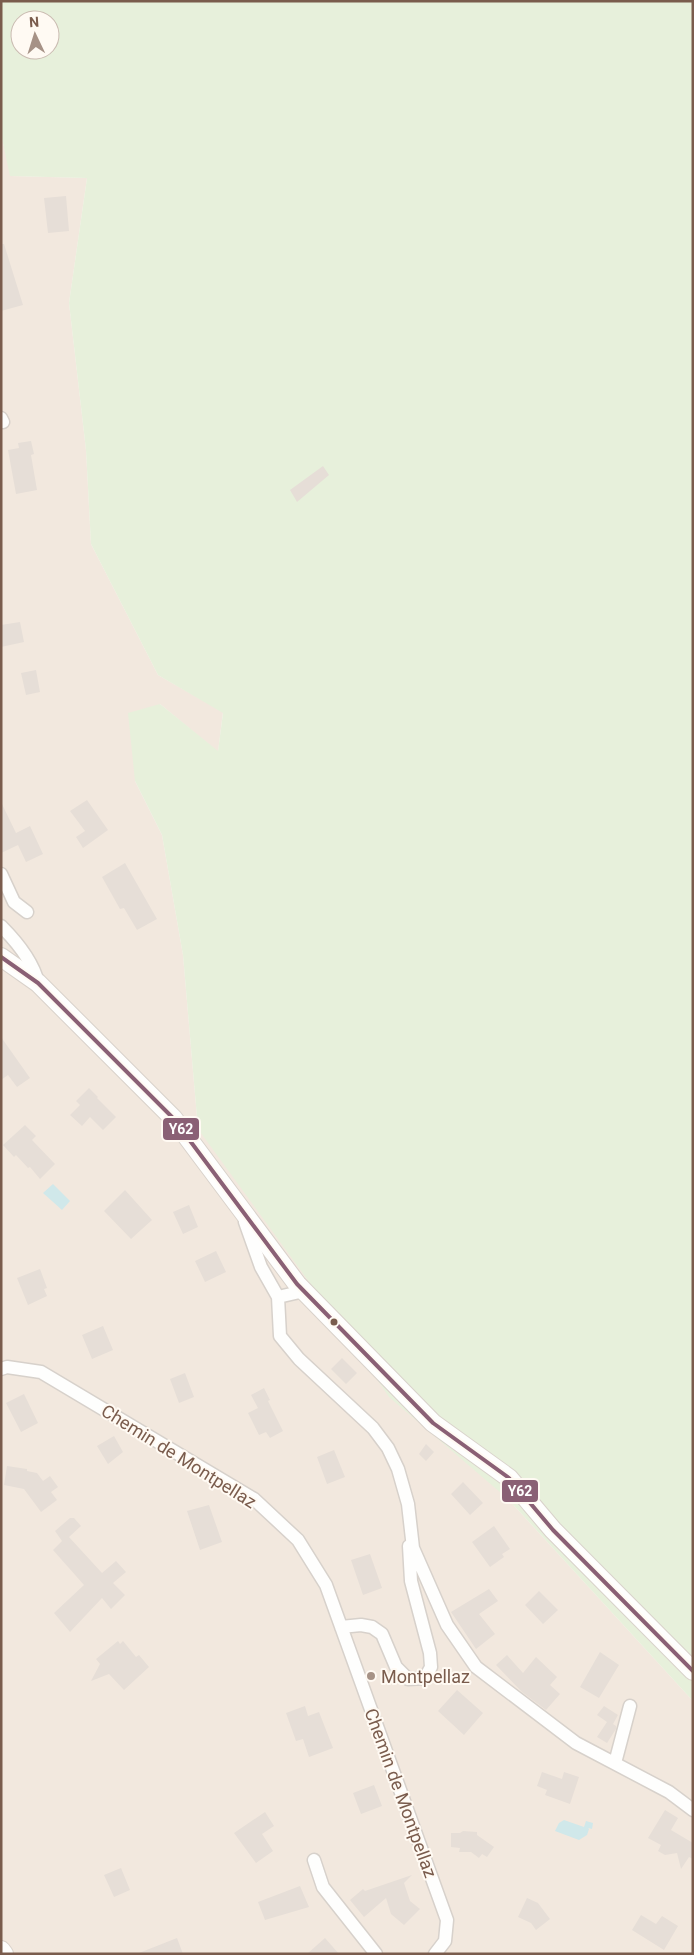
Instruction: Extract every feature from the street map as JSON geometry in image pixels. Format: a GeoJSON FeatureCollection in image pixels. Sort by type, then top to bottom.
{"type":"FeatureCollection","features":[{"type":"Feature","properties":{"kind":"main road"},"geometry":{"type":"LineString","coordinates":[[1,957],[38,983],[174,1118],[304,1291],[433,1423],[510,1478],[553,1530],[693,1671]]}},
{"type":"Feature","properties":{"kind":"main road"},"geometry":{"type":"LineString","coordinates":[[1,1950],[4,1954]]}},
{"type":"Feature","properties":{"kind":"street"},"geometry":{"type":"LineString","coordinates":[[1,874],[14,902],[26,912]]}},
{"type":"Feature","properties":{"kind":"street"},"geometry":{"type":"LineString","coordinates":[[1,926],[16,941],[35,972],[38,983]]}},
{"type":"Feature","properties":{"kind":"street"},"geometry":{"type":"LineString","coordinates":[[240,1208],[261,1267],[278,1297],[280,1336],[299,1359],[373,1428],[388,1448],[398,1469],[408,1504],[413,1548],[448,1625],[476,1667],[576,1743],[669,1792],[693,1810]]}},
{"type":"Feature","properties":{"kind":"street"},"geometry":{"type":"LineString","coordinates":[[278,1297],[304,1291]]}},
{"type":"Feature","properties":{"kind":"street","name":"Chemin de Montpellaz"},"geometry":{"type":"LineString","coordinates":[[1,1369],[7,1367],[42,1372],[254,1499],[298,1540],[326,1585],[447,1920],[442,1952]]}},
{"type":"Feature","properties":{"kind":"street"},"geometry":{"type":"LineString","coordinates":[[341,1627],[361,1625],[372,1627],[382,1634],[396,1667],[408,1679],[425,1678],[431,1667],[430,1653],[411,1581],[409,1547],[411,1533]]}},
{"type":"Feature","properties":{"kind":"street"},"geometry":{"type":"LineString","coordinates":[[614,1763],[630,1706]]}},
{"type":"Feature","properties":{"kind":"street"},"geometry":{"type":"LineString","coordinates":[[314,1860],[324,1887],[376,1954]]}},
{"type":"Feature","properties":{"kind":"shaded area"},"geometry":{"type":"Polygon","coordinates":[[[1,134],[11,176],[87,178],[69,303],[86,450],[91,544],[158,675],[223,712],[218,752],[160,704],[135,781],[162,835],[183,955],[198,1129],[508,1499],[693,1701],[693,1954],[1,1954],[1,134]]]}},
{"type":"Feature","properties":{"kind":"green space"},"geometry":{"type":"Polygon","coordinates":[[[1,1],[693,1],[693,1701],[508,1499],[389,1397],[328,1308],[198,1129],[183,955],[162,835],[135,781],[128,713],[160,704],[218,751],[223,713],[158,675],[91,544],[86,450],[69,303],[87,178],[10,176],[1,134],[1,1]]]}},
{"type":"Feature","properties":{"kind":"water"},"geometry":{"type":"Polygon","coordinates":[[[53,1184],[70,1201],[62,1210],[43,1193],[53,1184]]]}},
{"type":"Feature","properties":{"kind":"water"},"geometry":{"type":"Polygon","coordinates":[[[564,1820],[584,1827],[586,1821],[593,1823],[592,1829],[588,1828],[587,1835],[579,1840],[555,1831],[559,1823],[564,1820]]]}},
{"type":"Feature","properties":{"kind":"building"},"geometry":{"type":"Polygon","coordinates":[[[66,196],[69,231],[48,233],[44,198],[66,196]]]}},
{"type":"Feature","properties":{"kind":"building"},"geometry":{"type":"Polygon","coordinates":[[[1,244],[4,244],[23,305],[1,311],[1,244]]]}},
{"type":"Feature","properties":{"kind":"building"},"geometry":{"type":"Polygon","coordinates":[[[31,441],[34,454],[31,455],[37,490],[16,494],[8,450],[19,448],[18,443],[31,441]]]}},
{"type":"Feature","properties":{"kind":"building"},"geometry":{"type":"Polygon","coordinates":[[[323,466],[329,475],[297,502],[290,490],[323,466]]]}},
{"type":"Feature","properties":{"kind":"building"},"geometry":{"type":"Polygon","coordinates":[[[20,622],[24,642],[1,647],[1,625],[20,622]]]}},
{"type":"Feature","properties":{"kind":"building"},"geometry":{"type":"Polygon","coordinates":[[[36,670],[40,692],[26,695],[21,673],[36,670]]]}},
{"type":"Feature","properties":{"kind":"building"},"geometry":{"type":"Polygon","coordinates":[[[87,800],[108,830],[83,848],[76,837],[85,831],[70,811],[87,800]]]}},
{"type":"Feature","properties":{"kind":"building"},"geometry":{"type":"Polygon","coordinates":[[[1,802],[16,833],[30,826],[43,854],[26,862],[18,845],[1,853],[1,802]]]}},
{"type":"Feature","properties":{"kind":"building"},"geometry":{"type":"Polygon","coordinates":[[[125,863],[157,919],[137,930],[124,908],[120,909],[102,877],[125,863]]]}},
{"type":"Feature","properties":{"kind":"building"},"geometry":{"type":"Polygon","coordinates":[[[1,1037],[30,1078],[17,1087],[8,1075],[1,1080],[1,1037]]]}},
{"type":"Feature","properties":{"kind":"building"},"geometry":{"type":"Polygon","coordinates":[[[89,1088],[116,1117],[103,1130],[90,1117],[82,1126],[70,1115],[80,1105],[76,1101],[89,1088]]]}},
{"type":"Feature","properties":{"kind":"building"},"geometry":{"type":"Polygon","coordinates":[[[25,1125],[36,1136],[32,1140],[55,1164],[40,1179],[30,1167],[28,1168],[16,1155],[14,1157],[3,1145],[25,1125]]]}},
{"type":"Feature","properties":{"kind":"building"},"geometry":{"type":"Polygon","coordinates":[[[125,1190],[152,1220],[131,1239],[104,1211],[125,1190]]]}},
{"type":"Feature","properties":{"kind":"building"},"geometry":{"type":"Polygon","coordinates":[[[189,1205],[198,1227],[183,1234],[173,1212],[189,1205]]]}},
{"type":"Feature","properties":{"kind":"building"},"geometry":{"type":"Polygon","coordinates":[[[216,1251],[226,1272],[205,1282],[195,1261],[216,1251]]]}},
{"type":"Feature","properties":{"kind":"building"},"geometry":{"type":"Polygon","coordinates":[[[40,1269],[47,1288],[44,1289],[47,1296],[28,1305],[17,1278],[40,1269]]]}},
{"type":"Feature","properties":{"kind":"building"},"geometry":{"type":"Polygon","coordinates":[[[103,1326],[113,1350],[92,1359],[82,1335],[103,1326]]]}},
{"type":"Feature","properties":{"kind":"building"},"geometry":{"type":"Polygon","coordinates":[[[342,1358],[357,1373],[346,1384],[331,1369],[342,1358]]]}},
{"type":"Feature","properties":{"kind":"building"},"geometry":{"type":"Polygon","coordinates":[[[185,1373],[194,1397],[179,1403],[170,1379],[185,1373]]]}},
{"type":"Feature","properties":{"kind":"building"},"geometry":{"type":"Polygon","coordinates":[[[264,1388],[270,1400],[268,1401],[283,1431],[270,1438],[266,1432],[259,1435],[248,1413],[258,1408],[251,1395],[264,1388]]]}},
{"type":"Feature","properties":{"kind":"building"},"geometry":{"type":"Polygon","coordinates":[[[24,1394],[38,1423],[21,1432],[6,1403],[24,1394]]]}},
{"type":"Feature","properties":{"kind":"building"},"geometry":{"type":"Polygon","coordinates":[[[114,1436],[123,1452],[108,1464],[97,1446],[114,1436]]]}},
{"type":"Feature","properties":{"kind":"building"},"geometry":{"type":"Polygon","coordinates":[[[426,1444],[434,1452],[426,1461],[419,1454],[426,1444]]]}},
{"type":"Feature","properties":{"kind":"building"},"geometry":{"type":"Polygon","coordinates":[[[334,1450],[345,1477],[327,1484],[317,1457],[334,1450]]]}},
{"type":"Feature","properties":{"kind":"building"},"geometry":{"type":"Polygon","coordinates":[[[7,1466],[27,1469],[27,1471],[37,1473],[43,1481],[50,1476],[58,1487],[51,1492],[57,1500],[41,1512],[24,1489],[4,1485],[7,1466]]]}},
{"type":"Feature","properties":{"kind":"building"},"geometry":{"type":"Polygon","coordinates":[[[463,1482],[483,1503],[470,1515],[451,1494],[463,1482]]]}},
{"type":"Feature","properties":{"kind":"building"},"geometry":{"type":"Polygon","coordinates":[[[209,1505],[222,1542],[200,1550],[187,1511],[209,1505]]]}},
{"type":"Feature","properties":{"kind":"building"},"geometry":{"type":"Polygon","coordinates":[[[70,1518],[74,1518],[81,1526],[69,1537],[102,1573],[116,1561],[126,1572],[113,1583],[125,1595],[111,1609],[102,1598],[70,1632],[54,1613],[84,1585],[53,1550],[62,1541],[55,1531],[70,1518]]]}},
{"type":"Feature","properties":{"kind":"building"},"geometry":{"type":"Polygon","coordinates":[[[494,1526],[510,1549],[502,1554],[504,1557],[490,1567],[472,1542],[494,1526]]]}},
{"type":"Feature","properties":{"kind":"building"},"geometry":{"type":"Polygon","coordinates":[[[370,1554],[382,1588],[363,1595],[351,1560],[370,1554]]]}},
{"type":"Feature","properties":{"kind":"building"},"geometry":{"type":"Polygon","coordinates":[[[489,1589],[498,1601],[479,1614],[495,1634],[476,1649],[451,1612],[489,1589]]]}},
{"type":"Feature","properties":{"kind":"building"},"geometry":{"type":"Polygon","coordinates":[[[539,1591],[558,1610],[543,1624],[525,1605],[539,1591]]]}},
{"type":"Feature","properties":{"kind":"building"},"geometry":{"type":"Polygon","coordinates":[[[118,1641],[120,1644],[123,1641],[136,1657],[139,1655],[149,1667],[124,1690],[109,1674],[91,1681],[100,1664],[96,1659],[118,1641]]]}},
{"type":"Feature","properties":{"kind":"building"},"geometry":{"type":"Polygon","coordinates":[[[600,1652],[619,1665],[599,1698],[580,1687],[600,1652]]]}},
{"type":"Feature","properties":{"kind":"building"},"geometry":{"type":"Polygon","coordinates":[[[507,1655],[523,1673],[536,1657],[557,1677],[550,1685],[560,1694],[546,1710],[522,1692],[496,1665],[507,1655]]]}},
{"type":"Feature","properties":{"kind":"building"},"geometry":{"type":"Polygon","coordinates":[[[457,1690],[483,1713],[464,1735],[438,1711],[457,1690]]]}},
{"type":"Feature","properties":{"kind":"building"},"geometry":{"type":"Polygon","coordinates":[[[305,1706],[308,1716],[319,1712],[333,1748],[309,1757],[303,1739],[296,1741],[286,1713],[305,1706]]]}},
{"type":"Feature","properties":{"kind":"building"},"geometry":{"type":"Polygon","coordinates":[[[604,1706],[618,1715],[613,1724],[616,1726],[616,1729],[607,1743],[597,1737],[607,1722],[597,1715],[604,1706]]]}},
{"type":"Feature","properties":{"kind":"building"},"geometry":{"type":"Polygon","coordinates":[[[542,1772],[562,1779],[564,1772],[579,1777],[570,1804],[545,1795],[547,1790],[537,1786],[542,1772]]]}},
{"type":"Feature","properties":{"kind":"building"},"geometry":{"type":"Polygon","coordinates":[[[374,1785],[382,1806],[361,1814],[353,1793],[374,1785]]]}},
{"type":"Feature","properties":{"kind":"building"},"geometry":{"type":"Polygon","coordinates":[[[665,1810],[678,1818],[671,1830],[693,1843],[693,1859],[689,1857],[681,1869],[677,1853],[665,1855],[658,1851],[661,1845],[648,1838],[665,1810]]]}},
{"type":"Feature","properties":{"kind":"building"},"geometry":{"type":"Polygon","coordinates":[[[265,1812],[274,1826],[262,1834],[273,1851],[256,1863],[234,1833],[265,1812]]]}},
{"type":"Feature","properties":{"kind":"building"},"geometry":{"type":"Polygon","coordinates":[[[463,1831],[477,1832],[477,1835],[494,1847],[487,1857],[482,1854],[479,1858],[471,1852],[459,1852],[460,1848],[451,1847],[451,1833],[463,1831]]]}},
{"type":"Feature","properties":{"kind":"building"},"geometry":{"type":"Polygon","coordinates":[[[121,1868],[130,1890],[114,1897],[104,1875],[121,1868]]]}},
{"type":"Feature","properties":{"kind":"building"},"geometry":{"type":"Polygon","coordinates":[[[412,1875],[404,1883],[410,1901],[420,1909],[404,1925],[391,1914],[386,1898],[364,1917],[350,1900],[363,1889],[365,1891],[412,1875]]]}},
{"type":"Feature","properties":{"kind":"building"},"geometry":{"type":"Polygon","coordinates":[[[300,1886],[309,1907],[265,1920],[258,1902],[300,1886]]]}},
{"type":"Feature","properties":{"kind":"building"},"geometry":{"type":"Polygon","coordinates":[[[527,1898],[538,1903],[550,1919],[536,1930],[531,1923],[518,1917],[527,1898]]]}},
{"type":"Feature","properties":{"kind":"building"},"geometry":{"type":"Polygon","coordinates":[[[641,1915],[656,1924],[662,1916],[678,1926],[664,1950],[632,1930],[641,1915]]]}},
{"type":"Feature","properties":{"kind":"building"},"geometry":{"type":"Polygon","coordinates":[[[177,1938],[183,1954],[139,1954],[139,1953],[177,1938]]]}},
{"type":"Feature","properties":{"kind":"building"},"geometry":{"type":"Polygon","coordinates":[[[325,1938],[339,1954],[307,1954],[325,1938]]]}},
{"type":"Feature","properties":{"kind":"transit line","name":"Y62"},"geometry":{"type":"LineString","coordinates":[[1,957],[38,983],[173,1118],[297,1284],[433,1423],[509,1478],[553,1530],[693,1671]]}},
{"type":"Feature","properties":{"kind":"place","name":"Montpellaz"},"geometry":{"type":"Point","coordinates":[371,1676]}}]}
